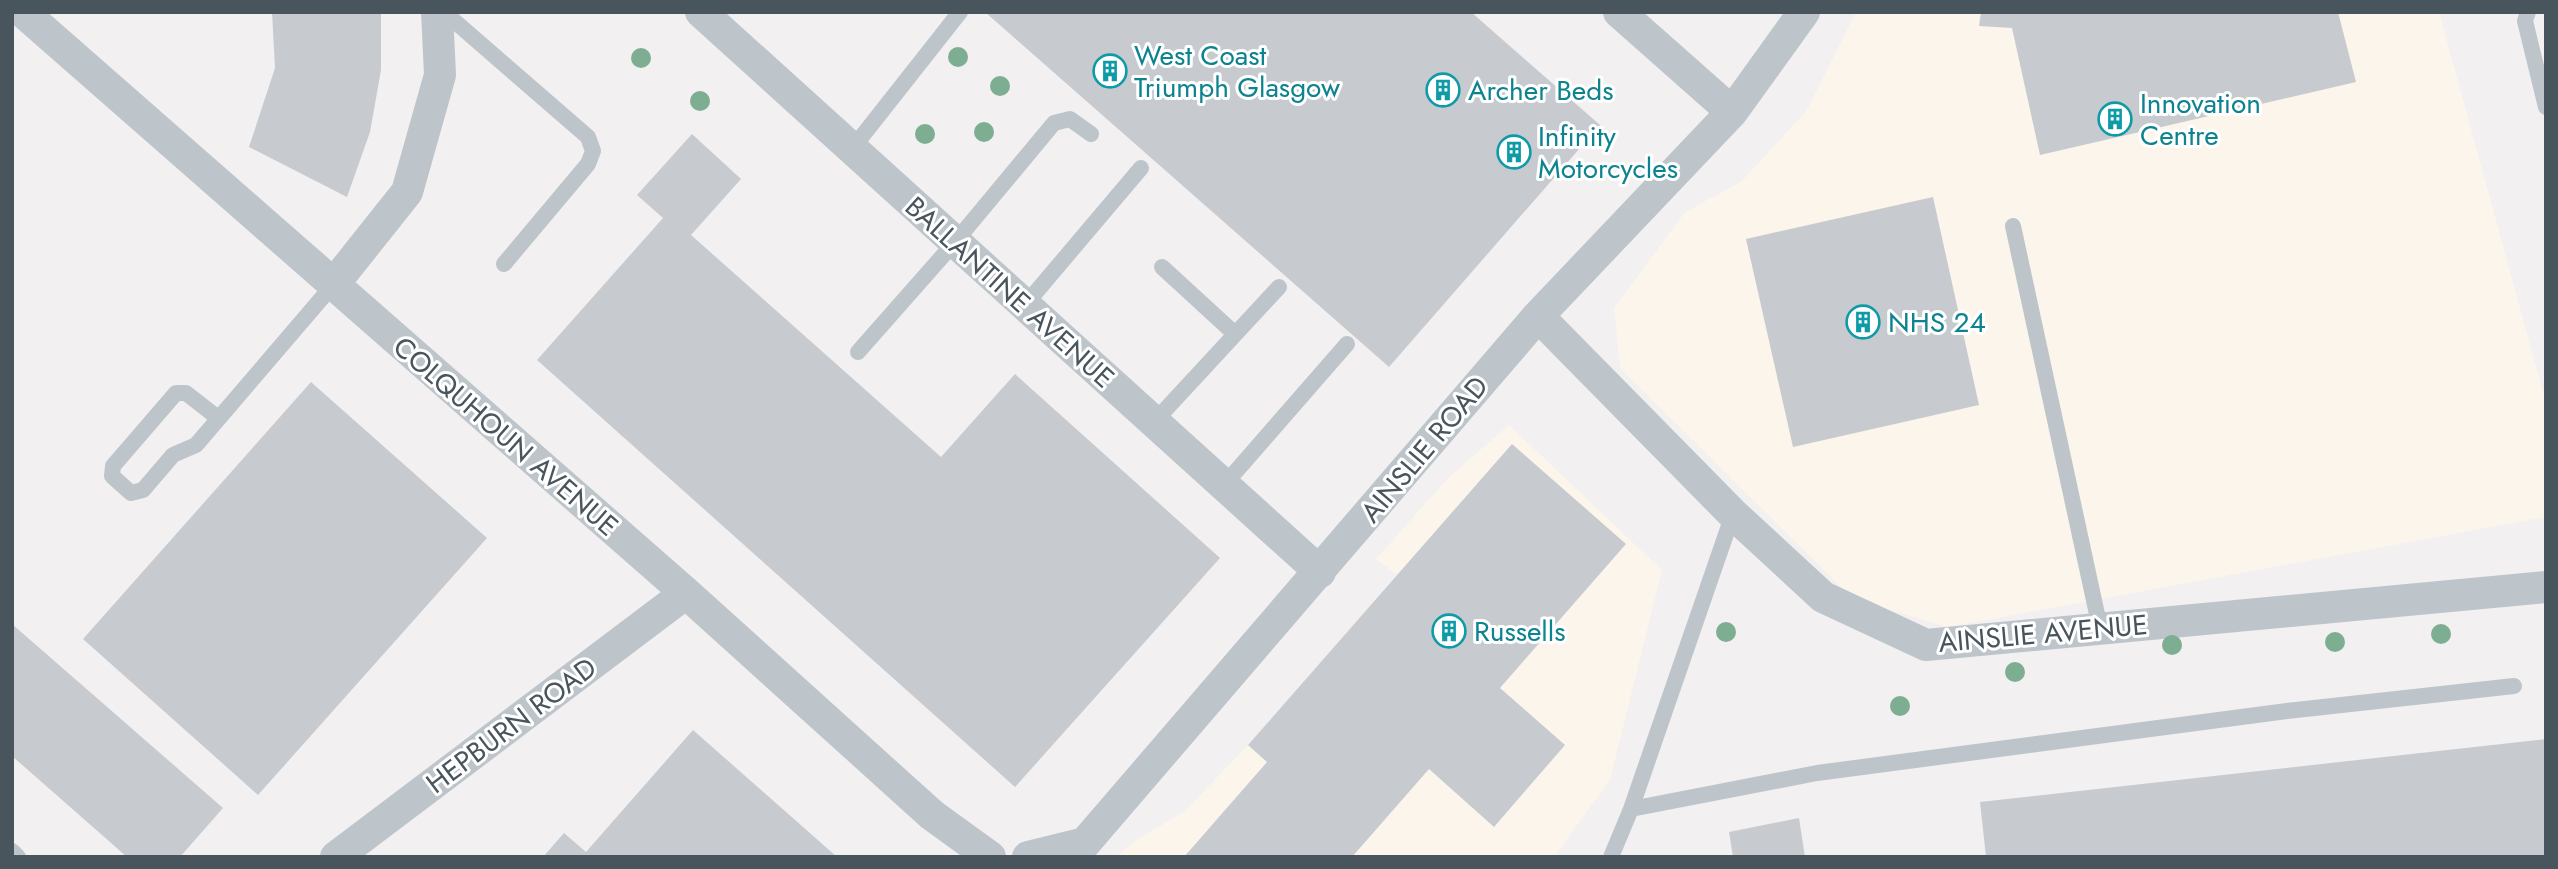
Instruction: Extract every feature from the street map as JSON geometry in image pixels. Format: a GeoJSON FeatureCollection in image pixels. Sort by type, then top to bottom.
{"type":"FeatureCollection","features":[{"type":"Feature","properties":{"kind":"street","name":"COLQUHOUN AVENUE"},"geometry":{"type":"LineString","coordinates":[[23,12],[686,593],[932,816],[990,857]]}},
{"type":"Feature","properties":{"kind":"street"},"geometry":{"type":"LineString","coordinates":[[333,285],[407,192],[440,75],[437,12]]}},
{"type":"Feature","properties":{"kind":"street","name":"BALLANTINE AVENUE"},"geometry":{"type":"LineString","coordinates":[[701,12],[1320,572]]}},
{"type":"Feature","properties":{"kind":"street"},"geometry":{"type":"LineString","coordinates":[[1619,12],[1732,112]]}},
{"type":"Feature","properties":{"kind":"street","name":"AINSLIE ROAD"},"geometry":{"type":"LineString","coordinates":[[1028,857],[1085,843],[1538,316],[1732,112],[1804,12]]}},
{"type":"Feature","properties":{"kind":"street","name":"AINSLIE AVENUE"},"geometry":{"type":"LineString","coordinates":[[1538,316],[1733,514],[1824,597],[1927,645],[2546,586]]}},
{"type":"Feature","properties":{"kind":"street","name":"HEPBURN ROAD"},"geometry":{"type":"LineString","coordinates":[[336,857],[686,593]]}},
{"type":"Feature","properties":{"kind":"lane"},"geometry":{"type":"LineString","coordinates":[[444,12],[589,137],[593,151],[587,164],[504,264]]}},
{"type":"Feature","properties":{"kind":"lane"},"geometry":{"type":"LineString","coordinates":[[852,149],[960,12]]}},
{"type":"Feature","properties":{"kind":"lane"},"geometry":{"type":"LineString","coordinates":[[2528,12],[2525,21],[2546,107]]}},
{"type":"Feature","properties":{"kind":"lane"},"geometry":{"type":"LineString","coordinates":[[858,352],[955,242],[1054,123],[1070,119],[1091,134]]}},
{"type":"Feature","properties":{"kind":"lane"},"geometry":{"type":"LineString","coordinates":[[1025,305],[1142,168]]}},
{"type":"Feature","properties":{"kind":"lane"},"geometry":{"type":"LineString","coordinates":[[2012,226],[2101,628]]}},
{"type":"Feature","properties":{"kind":"lane"},"geometry":{"type":"LineString","coordinates":[[1162,267],[1235,334]]}},
{"type":"Feature","properties":{"kind":"lane"},"geometry":{"type":"LineString","coordinates":[[218,418],[186,393],[176,393],[113,466],[112,476],[131,493],[143,490],[173,455],[196,445],[333,285]]}},
{"type":"Feature","properties":{"kind":"lane"},"geometry":{"type":"LineString","coordinates":[[1154,422],[1279,287]]}},
{"type":"Feature","properties":{"kind":"lane"},"geometry":{"type":"LineString","coordinates":[[1224,485],[1348,344]]}},
{"type":"Feature","properties":{"kind":"lane"},"geometry":{"type":"LineString","coordinates":[[1611,857],[1631,809],[1733,514]]}},
{"type":"Feature","properties":{"kind":"lane"},"geometry":{"type":"LineString","coordinates":[[1631,809],[1817,773],[2287,711],[2514,686]]}},
{"type":"Feature","properties":{"kind":"lane"},"geometry":{"type":"LineString","coordinates":[[12,851],[19,857]]}},
{"type":"Feature","properties":{"kind":"shaded area"},"geometry":{"type":"Polygon","coordinates":[[[1856,12],[2439,12],[2546,403],[2546,517],[1948,627],[1853,599],[1620,368],[1614,308],[1685,212],[1741,182],[1807,110],[1856,12]]]}},
{"type":"Feature","properties":{"kind":"shaded area","name":"Russells"},"geometry":{"type":"Polygon","coordinates":[[[1509,425],[1662,570],[1610,780],[1554,857],[1116,857],[1135,841],[1185,811],[1248,745],[1397,575],[1376,559],[1449,477],[1509,425]]]}},
{"type":"Feature","properties":{"kind":"building"},"geometry":{"type":"Polygon","coordinates":[[[272,12],[381,12],[381,70],[370,132],[347,197],[249,147],[275,68],[272,12]]]}},
{"type":"Feature","properties":{"kind":"building"},"geometry":{"type":"Polygon","coordinates":[[[985,12],[1471,12],[1600,125],[1389,367],[985,12]]]}},
{"type":"Feature","properties":{"kind":"building","name":"Innovation Centre"},"geometry":{"type":"Polygon","coordinates":[[[1981,12],[2338,12],[2356,82],[2040,155],[2012,28],[1979,26],[1981,12]]]}},
{"type":"Feature","properties":{"kind":"building"},"geometry":{"type":"Polygon","coordinates":[[[692,134],[741,179],[691,235],[941,457],[1015,374],[1220,558],[1015,787],[537,360],[663,218],[637,195],[692,134]]]}},
{"type":"Feature","properties":{"kind":"building","name":"NHS 24"},"geometry":{"type":"Polygon","coordinates":[[[1933,197],[1979,405],[1793,447],[1746,239],[1933,197]]]}},
{"type":"Feature","properties":{"kind":"building"},"geometry":{"type":"Polygon","coordinates":[[[311,382],[487,538],[258,795],[83,639],[311,382]]]}},
{"type":"Feature","properties":{"kind":"building","name":"Russells"},"geometry":{"type":"Polygon","coordinates":[[[1512,444],[1626,544],[1500,688],[1565,745],[1494,827],[1429,769],[1352,857],[1184,857],[1267,762],[1248,745],[1512,444]]]}},
{"type":"Feature","properties":{"kind":"building"},"geometry":{"type":"Polygon","coordinates":[[[12,624],[223,808],[180,857],[127,857],[12,756],[12,624]]]}},
{"type":"Feature","properties":{"kind":"building"},"geometry":{"type":"Polygon","coordinates":[[[693,730],[837,857],[543,857],[564,833],[586,852],[693,730]]]}},
{"type":"Feature","properties":{"kind":"building"},"geometry":{"type":"Polygon","coordinates":[[[2546,739],[2546,857],[1986,857],[1980,802],[2546,739]]]}},
{"type":"Feature","properties":{"kind":"building"},"geometry":{"type":"Polygon","coordinates":[[[1799,818],[1805,857],[1733,857],[1729,832],[1799,818]]]}},
{"type":"Feature","properties":{"kind":"place","name":"West Coast Triumph Glasgow"},"geometry":{"type":"Point","coordinates":[1110,71]}},
{"type":"Feature","properties":{"kind":"place","name":"Archer Beds"},"geometry":{"type":"Point","coordinates":[1443,90]}},
{"type":"Feature","properties":{"kind":"place","name":"Innovation Centre"},"geometry":{"type":"Point","coordinates":[2115,119]}},
{"type":"Feature","properties":{"kind":"place","name":"Infinity Motorcycles"},"geometry":{"type":"Point","coordinates":[1514,152]}},
{"type":"Feature","properties":{"kind":"place","name":"NHS 24"},"geometry":{"type":"Point","coordinates":[1863,322]}},
{"type":"Feature","properties":{"kind":"place","name":"Russells"},"geometry":{"type":"Point","coordinates":[1449,631]}}]}
